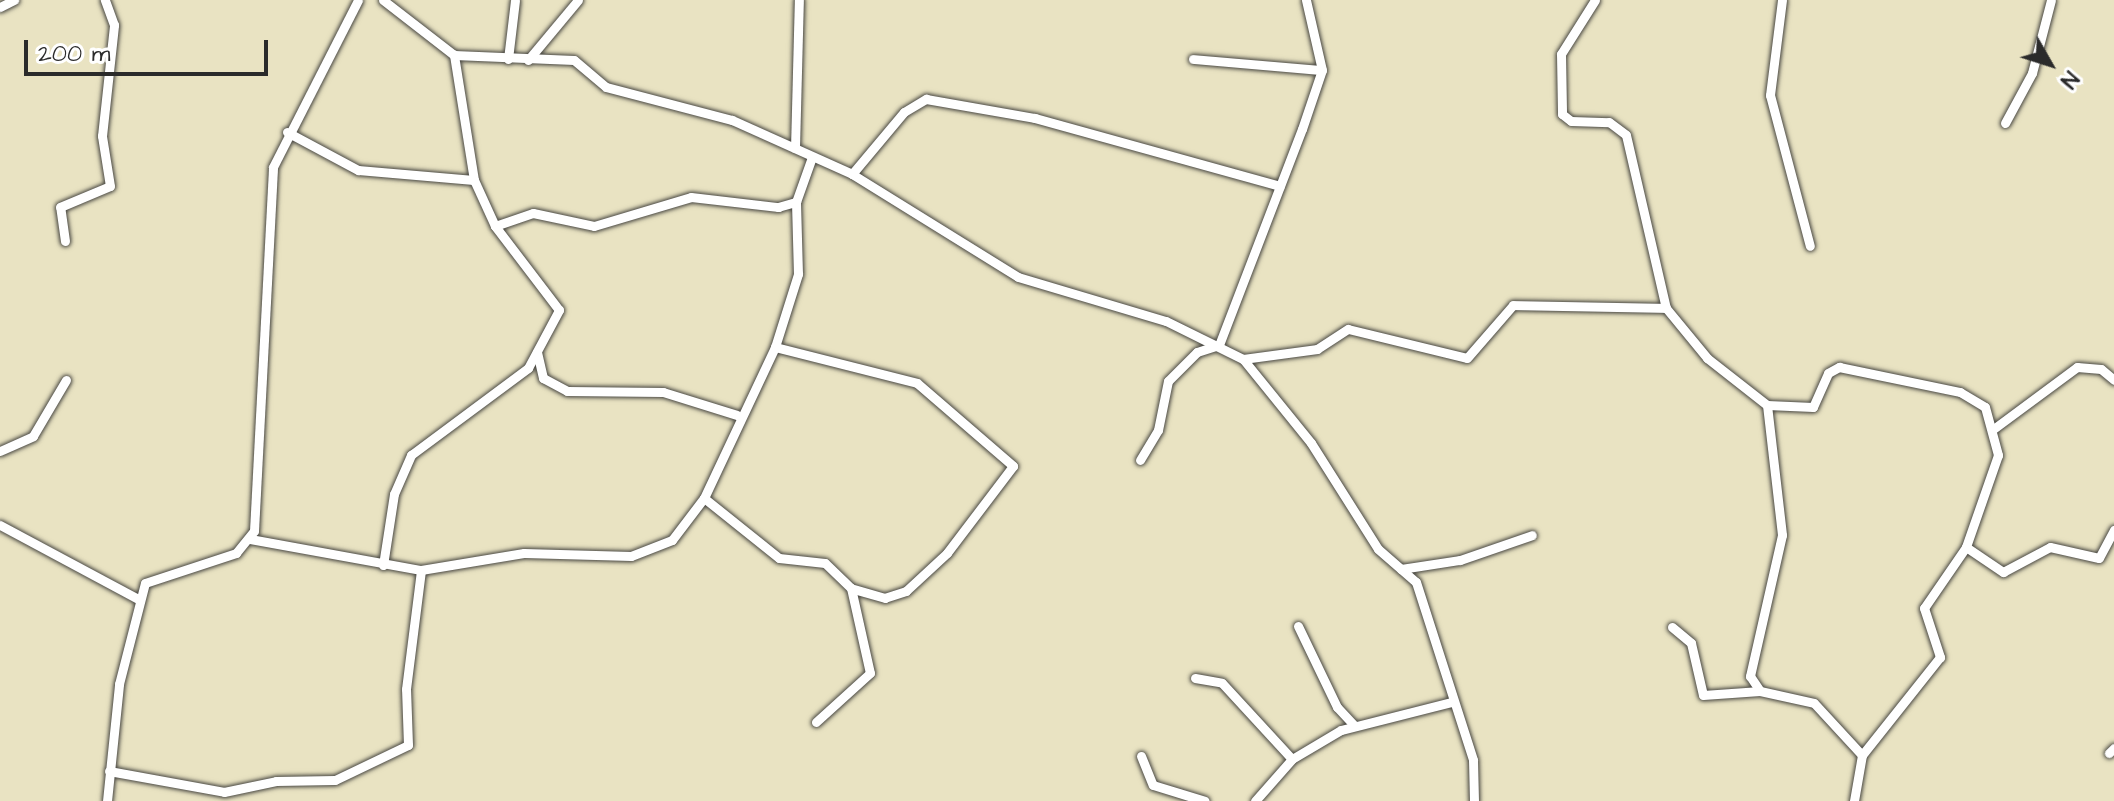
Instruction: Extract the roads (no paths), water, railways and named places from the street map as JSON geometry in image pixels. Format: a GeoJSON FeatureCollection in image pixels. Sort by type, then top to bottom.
{"type":"FeatureCollection","features":[{"type":"Feature","properties":{"kind":"street"},"geometry":{"type":"LineString","coordinates":[[0,7],[14,0]]}},
{"type":"Feature","properties":{"kind":"street"},"geometry":{"type":"LineString","coordinates":[[65,241],[60,207],[110,186],[102,136],[114,25],[105,0]]}},
{"type":"Feature","properties":{"kind":"street"},"geometry":{"type":"LineString","coordinates":[[107,801],[109,771],[138,599],[152,576],[229,556],[250,539],[267,210],[287,132],[358,0]]}},
{"type":"Feature","properties":{"kind":"street"},"geometry":{"type":"LineString","coordinates":[[383,0],[454,55],[574,60],[606,87],[732,120],[852,174],[1018,277],[1219,345],[1243,359],[1311,443],[1378,549],[1401,569],[1426,601],[1452,702],[1473,760],[1474,801]]}},
{"type":"Feature","properties":{"kind":"street"},"geometry":{"type":"LineString","coordinates":[[508,59],[515,0]]}},
{"type":"Feature","properties":{"kind":"street"},"geometry":{"type":"LineString","coordinates":[[528,60],[578,0]]}},
{"type":"Feature","properties":{"kind":"street"},"geometry":{"type":"LineString","coordinates":[[795,148],[799,0]]}},
{"type":"Feature","properties":{"kind":"street"},"geometry":{"type":"LineString","coordinates":[[1219,345],[1322,70],[1306,0]]}},
{"type":"Feature","properties":{"kind":"street"},"geometry":{"type":"LineString","coordinates":[[1595,0],[1561,54],[1562,114],[1571,121],[1609,122],[1626,135],[1666,308],[1707,358],[1767,405],[1813,407],[1828,373],[1839,367],[1971,395],[1985,407],[1999,461],[1966,547],[1924,608],[1940,657],[1862,755],[1854,801]]}},
{"type":"Feature","properties":{"kind":"street"},"geometry":{"type":"LineString","coordinates":[[1782,0],[1770,95],[1810,246]]}},
{"type":"Feature","properties":{"kind":"street"},"geometry":{"type":"LineString","coordinates":[[2005,123],[2032,73],[2051,0]]}},
{"type":"Feature","properties":{"kind":"street"},"geometry":{"type":"LineString","coordinates":[[383,565],[394,494],[411,455],[528,368],[559,310],[495,226],[474,180],[454,55]]}},
{"type":"Feature","properties":{"kind":"street"},"geometry":{"type":"LineString","coordinates":[[1193,59],[1322,70]]}},
{"type":"Feature","properties":{"kind":"street"},"geometry":{"type":"LineString","coordinates":[[852,174],[904,112],[926,99],[1035,118],[1280,186]]}},
{"type":"Feature","properties":{"kind":"street"},"geometry":{"type":"LineString","coordinates":[[287,132],[358,170],[474,180]]}},
{"type":"Feature","properties":{"kind":"street"},"geometry":{"type":"LineString","coordinates":[[250,539],[421,570],[524,553],[631,556],[680,534],[704,498],[737,415],[775,347],[798,274],[796,202],[812,157]]}},
{"type":"Feature","properties":{"kind":"street"},"geometry":{"type":"LineString","coordinates":[[495,226],[533,213],[594,226],[691,197],[778,207],[796,202]]}},
{"type":"Feature","properties":{"kind":"street"},"geometry":{"type":"LineString","coordinates":[[1243,359],[1317,349],[1348,329],[1467,358],[1513,305],[1666,308]]}},
{"type":"Feature","properties":{"kind":"street"},"geometry":{"type":"LineString","coordinates":[[1140,460],[1158,430],[1168,381],[1197,352],[1219,345]]}},
{"type":"Feature","properties":{"kind":"street"},"geometry":{"type":"LineString","coordinates":[[704,498],[779,558],[825,563],[851,588],[885,598],[906,591],[947,553],[1012,461],[917,383],[775,347]]}},
{"type":"Feature","properties":{"kind":"street"},"geometry":{"type":"LineString","coordinates":[[537,350],[543,378],[567,391],[663,392],[737,415]]}},
{"type":"Feature","properties":{"kind":"street"},"geometry":{"type":"LineString","coordinates":[[1992,430],[2077,367],[2101,369],[2114,380]]}},
{"type":"Feature","properties":{"kind":"street"},"geometry":{"type":"LineString","coordinates":[[0,451],[33,436],[66,380]]}},
{"type":"Feature","properties":{"kind":"street"},"geometry":{"type":"LineString","coordinates":[[1760,691],[1750,676],[1752,647],[1782,535],[1767,405]]}},
{"type":"Feature","properties":{"kind":"street"},"geometry":{"type":"LineString","coordinates":[[0,525],[138,599]]}},
{"type":"Feature","properties":{"kind":"street"},"geometry":{"type":"LineString","coordinates":[[1966,547],[2003,572],[2050,547],[2099,558],[2114,530]]}},
{"type":"Feature","properties":{"kind":"street"},"geometry":{"type":"LineString","coordinates":[[1401,569],[1460,560],[1532,535]]}},
{"type":"Feature","properties":{"kind":"street"},"geometry":{"type":"LineString","coordinates":[[109,771],[224,792],[276,781],[324,782],[408,745],[407,676],[421,570]]}},
{"type":"Feature","properties":{"kind":"street"},"geometry":{"type":"LineString","coordinates":[[816,722],[870,673],[851,588]]}},
{"type":"Feature","properties":{"kind":"street"},"geometry":{"type":"LineString","coordinates":[[1298,626],[1337,707],[1354,725]]}},
{"type":"Feature","properties":{"kind":"street"},"geometry":{"type":"LineString","coordinates":[[1672,627],[1691,643],[1703,695],[1760,691],[1814,703],[1862,755]]}},
{"type":"Feature","properties":{"kind":"street"},"geometry":{"type":"LineString","coordinates":[[1195,678],[1222,683],[1292,759]]}},
{"type":"Feature","properties":{"kind":"street"},"geometry":{"type":"LineString","coordinates":[[1255,801],[1292,759],[1354,725],[1452,702]]}},
{"type":"Feature","properties":{"kind":"street"},"geometry":{"type":"LineString","coordinates":[[1141,756],[1153,785],[1205,801]]}}]}
